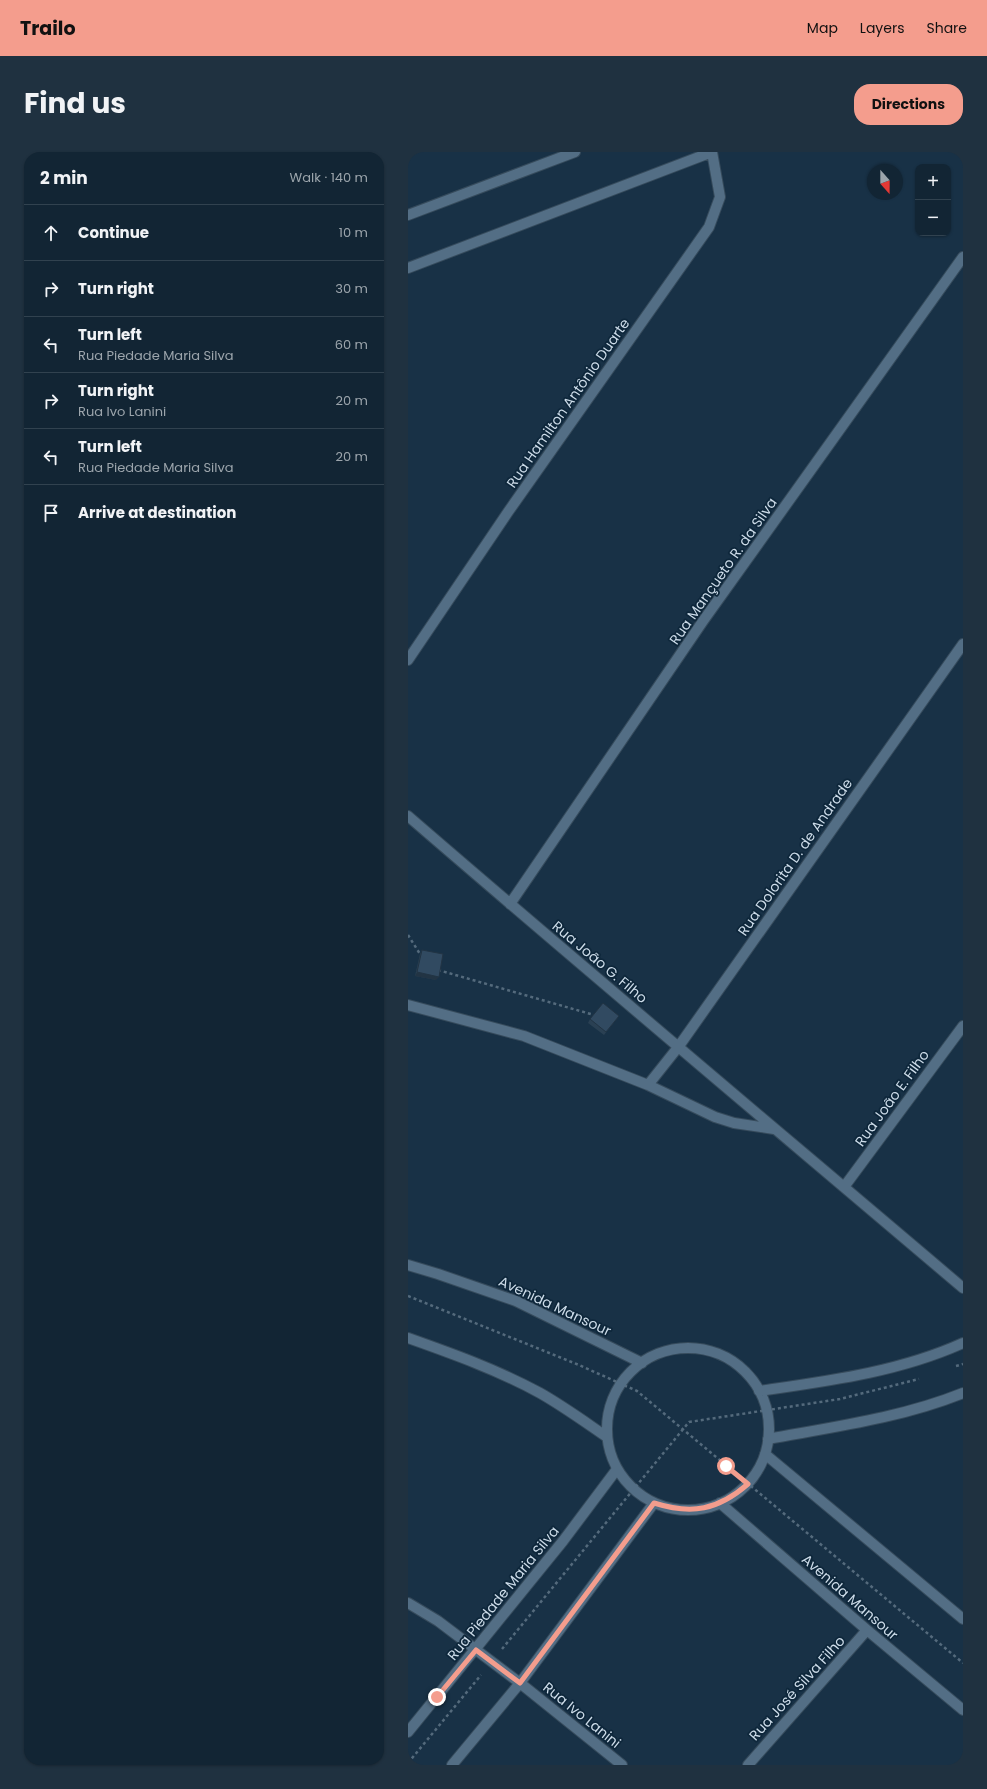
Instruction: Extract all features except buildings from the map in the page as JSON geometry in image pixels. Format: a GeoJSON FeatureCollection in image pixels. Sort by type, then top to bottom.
{"type":"FeatureCollection","features":[{"type":"Feature","properties":{"kind":"street"},"geometry":{"type":"LineString","coordinates":[[408,215],[575,152]]}},
{"type":"Feature","properties":{"kind":"street"},"geometry":{"type":"LineString","coordinates":[[408,268],[712,152]]}},
{"type":"Feature","properties":{"kind":"street","name":"Rua Hamilton Antônio Duarte"},"geometry":{"type":"LineString","coordinates":[[408,660],[508,512],[709,227],[720,197],[712,152]]}},
{"type":"Feature","properties":{"kind":"street","name":"Rua Mançueto R. da Silva"},"geometry":{"type":"LineString","coordinates":[[510,904],[704,621],[963,257]]}},
{"type":"Feature","properties":{"kind":"street","name":"Rua Dolorita D. de Andrade"},"geometry":{"type":"LineString","coordinates":[[648,1085],[678,1046],[963,644]]}},
{"type":"Feature","properties":{"kind":"street","name":"Rua João G. Filho"},"geometry":{"type":"LineString","coordinates":[[408,816],[774,1129],[963,1288]]}},
{"type":"Feature","properties":{"kind":"street"},"geometry":{"type":"LineString","coordinates":[[408,1005],[524,1036],[648,1085],[715,1117],[734,1123],[774,1129]]}},
{"type":"Feature","properties":{"kind":"street","name":"Rua João E. Filho"},"geometry":{"type":"LineString","coordinates":[[844,1187],[963,1026]]}},
{"type":"Feature","properties":{"kind":"street","name":"Avenida Mansour"},"geometry":{"type":"LineString","coordinates":[[408,1265],[516,1301],[642,1363]]}},
{"type":"Feature","properties":{"kind":"street"},"geometry":{"type":"LineString","coordinates":[[408,1338],[470,1360],[510,1378],[541,1394],[607,1437]]}},
{"type":"Feature","properties":{"kind":"street"},"geometry":{"type":"LineString","coordinates":[[760,1391],[863,1374],[898,1366],[948,1350],[963,1343]]}},
{"type":"Feature","properties":{"kind":"street"},"geometry":{"type":"LineString","coordinates":[[690,1348],[707,1351],[723,1356],[737,1365],[750,1377],[760,1391],[766,1406],[768,1423],[768,1439],[765,1454],[758,1470],[748,1484],[735,1495],[720,1503],[704,1508],[687,1510],[670,1508],[654,1503],[640,1494],[627,1483],[617,1469],[610,1454],[607,1437],[607,1420],[611,1404],[621,1384],[629,1374],[642,1363],[656,1355],[673,1350],[690,1348]]}},
{"type":"Feature","properties":{"kind":"street"},"geometry":{"type":"LineString","coordinates":[[768,1439],[840,1426],[904,1412],[963,1393]]}},
{"type":"Feature","properties":{"kind":"street"},"geometry":{"type":"LineString","coordinates":[[765,1454],[963,1619]]}},
{"type":"Feature","properties":{"kind":"street","name":"Rua Piedade Maria Silva"},"geometry":{"type":"LineString","coordinates":[[408,1732],[564,1541],[617,1469]]}},
{"type":"Feature","properties":{"kind":"street"},"geometry":{"type":"LineString","coordinates":[[452,1765],[520,1683],[654,1503]]}},
{"type":"Feature","properties":{"kind":"street","name":"Avenida Mansour"},"geometry":{"type":"LineString","coordinates":[[720,1503],[867,1630],[963,1710]]}},
{"type":"Feature","properties":{"kind":"street","name":"Rua Ivo Lanini"},"geometry":{"type":"LineString","coordinates":[[408,1603],[438,1621],[520,1683],[622,1765]]}},
{"type":"Feature","properties":{"kind":"street","name":"Rua José Silva Filho"},"geometry":{"type":"LineString","coordinates":[[748,1765],[867,1630]]}},
{"type":"Feature","properties":{"kind":"path"},"geometry":{"type":"LineString","coordinates":[[408,935],[420,954]]}},
{"type":"Feature","properties":{"kind":"path"},"geometry":{"type":"LineString","coordinates":[[438,970],[594,1014]]}},
{"type":"Feature","properties":{"kind":"path"},"geometry":{"type":"LineString","coordinates":[[408,1296],[579,1365],[637,1391],[963,1663]]}},
{"type":"Feature","properties":{"kind":"route"},"geometry":{"type":"LineString","coordinates":[[437,1697],[476,1650],[520,1683],[654,1503],[670,1508],[687,1510],[704,1508],[720,1503],[735,1495],[748,1484],[726,1466]]}}]}
